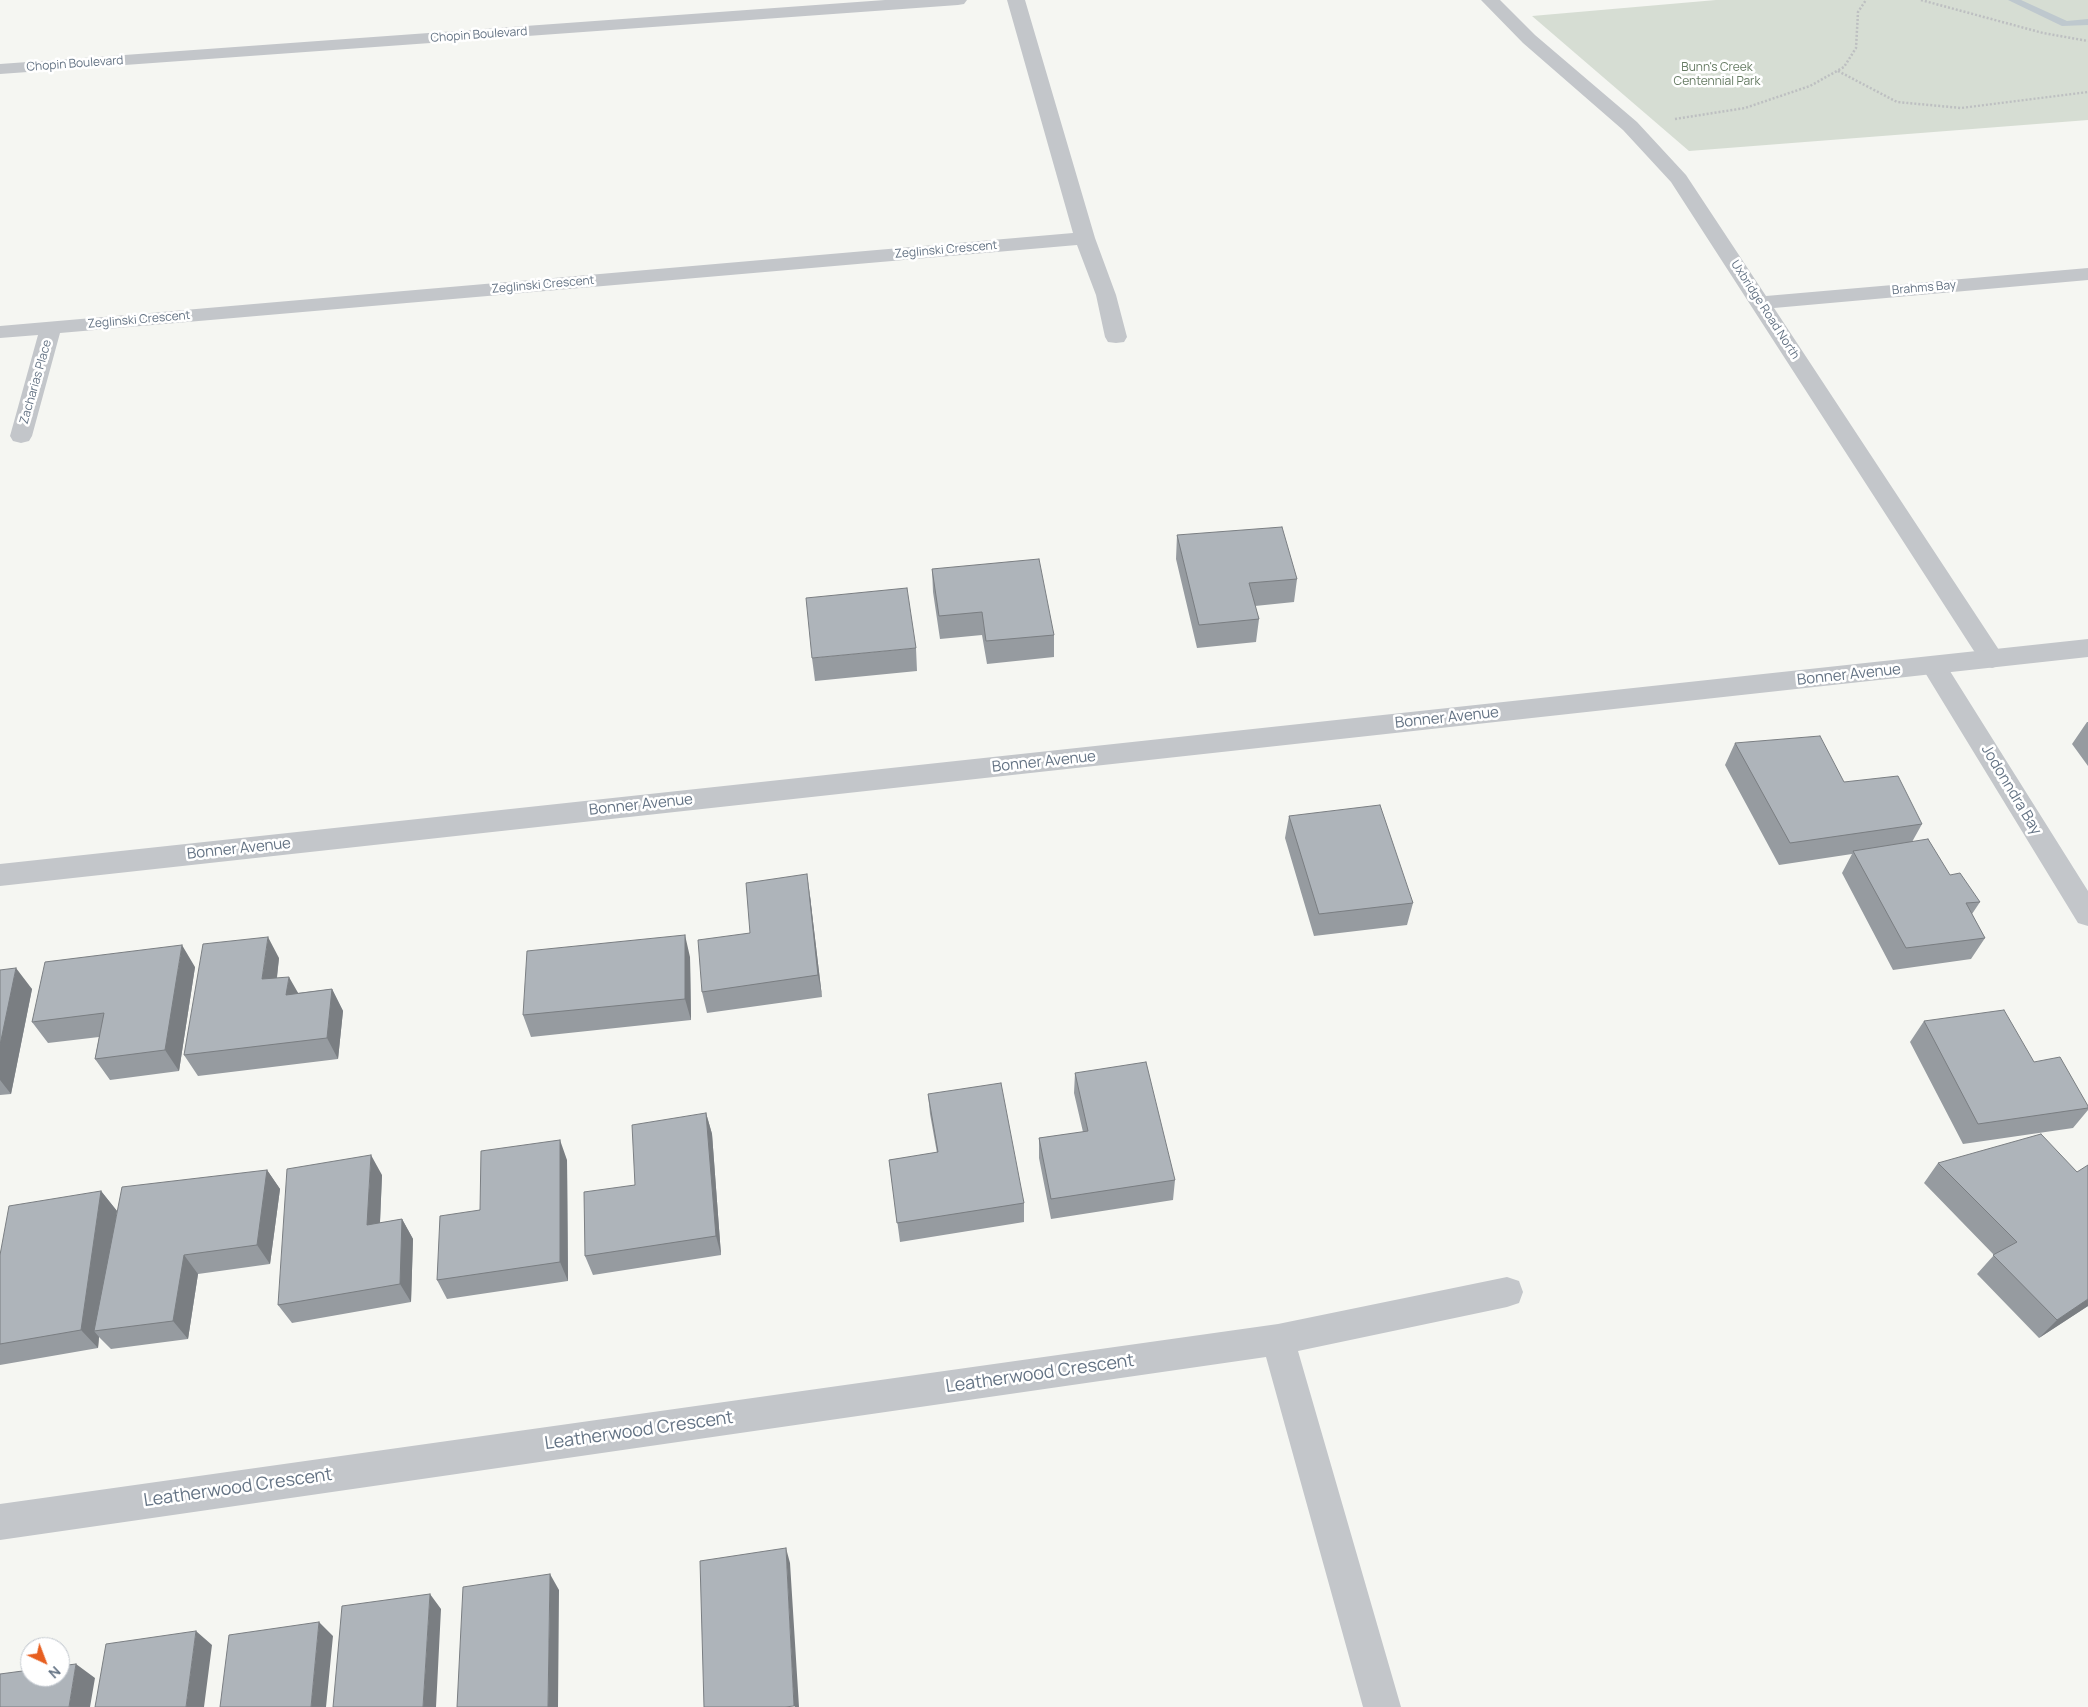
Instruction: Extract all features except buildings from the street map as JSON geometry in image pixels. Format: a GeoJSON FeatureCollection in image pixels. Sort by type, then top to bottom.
{"type":"FeatureCollection","features":[{"type":"Feature","properties":{"kind":"street","name":"Chopin Boulevard"},"geometry":{"type":"LineString","coordinates":[[0,69],[958,0]]}},
{"type":"Feature","properties":{"kind":"street"},"geometry":{"type":"LineString","coordinates":[[1016,0],[1085,238],[1106,295],[1116,337]]}},
{"type":"Feature","properties":{"kind":"street","name":"Uxbridge Road North"},"geometry":{"type":"LineString","coordinates":[[1490,0],[1529,39],[1630,126],[1679,179],[1992,659]]}},
{"type":"Feature","properties":{"kind":"street","name":"Zeglinski Crescent"},"geometry":{"type":"LineString","coordinates":[[0,332],[1085,238]]}},
{"type":"Feature","properties":{"kind":"street","name":"Brahms Bay"},"geometry":{"type":"LineString","coordinates":[[1760,303],[2088,274]]}},
{"type":"Feature","properties":{"kind":"street","name":"Zacharias Place"},"geometry":{"type":"LineString","coordinates":[[21,436],[52,328]]}},
{"type":"Feature","properties":{"kind":"street","name":"Bonner Avenue"},"geometry":{"type":"LineString","coordinates":[[0,875],[2088,648]]}},
{"type":"Feature","properties":{"kind":"street","name":"Jodonndra Bay"},"geometry":{"type":"LineString","coordinates":[[1934,666],[2088,916]]}},
{"type":"Feature","properties":{"kind":"street","name":"Leatherwood Crescent"},"geometry":{"type":"LineString","coordinates":[[0,1522],[1278,1340],[1507,1292]]}},
{"type":"Feature","properties":{"kind":"street"},"geometry":{"type":"LineString","coordinates":[[1278,1340],[1382,1707]]}},
{"type":"Feature","properties":{"kind":"path"},"geometry":{"type":"LineString","coordinates":[[1630,126],[1745,108],[1810,86],[1844,67],[1856,48],[1858,12],[1866,0]]}},
{"type":"Feature","properties":{"kind":"path"},"geometry":{"type":"LineString","coordinates":[[1921,0],[2043,33],[2088,41]]}},
{"type":"Feature","properties":{"kind":"path"},"geometry":{"type":"LineString","coordinates":[[1838,71],[1897,102],[1961,108],[2088,92]]}},
{"type":"Feature","properties":{"kind":"green space","name":"Bunn's Creek Centennial Park"},"geometry":{"type":"Polygon","coordinates":[[[1716,0],[2088,0],[2088,120],[1689,151],[1532,16],[1716,0]]]}},
{"type":"Feature","properties":{"kind":"waterway"},"geometry":{"type":"LineString","coordinates":[[2013,0],[2066,24],[2088,22]]}}]}
